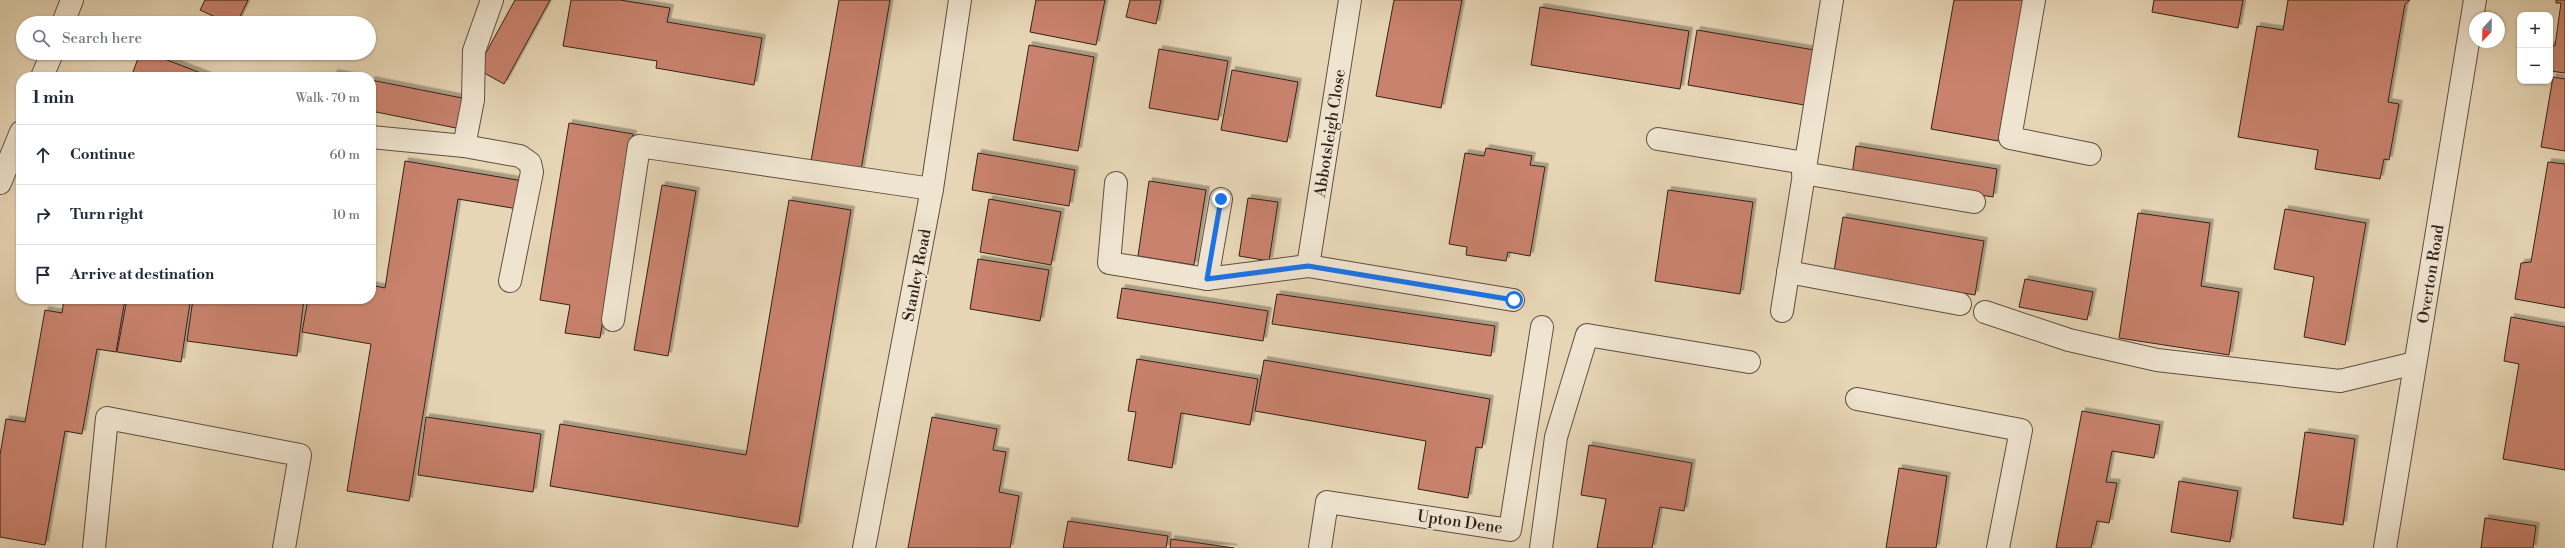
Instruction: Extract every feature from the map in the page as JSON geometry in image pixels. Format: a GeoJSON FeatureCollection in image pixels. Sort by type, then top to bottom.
{"type":"FeatureCollection","features":[{"type":"Feature","properties":{"kind":"street"},"geometry":{"type":"LineString","coordinates":[[66,16],[72,0]]}},
{"type":"Feature","properties":{"kind":"street"},"geometry":{"type":"LineString","coordinates":[[464,146],[472,100],[474,51],[492,0]]}},
{"type":"Feature","properties":{"kind":"street","name":"Stanley Road"},"geometry":{"type":"LineString","coordinates":[[864,548],[932,189],[960,0]]}},
{"type":"Feature","properties":{"kind":"street","name":"Abbotsleigh Close"},"geometry":{"type":"LineString","coordinates":[[1308,266],[1350,0]]}},
{"type":"Feature","properties":{"kind":"street"},"geometry":{"type":"LineString","coordinates":[[1782,311],[1832,0]]}},
{"type":"Feature","properties":{"kind":"street"},"geometry":{"type":"LineString","coordinates":[[2034,0],[2010,138],[2090,154]]}},
{"type":"Feature","properties":{"kind":"street","name":"Overton Road"},"geometry":{"type":"LineString","coordinates":[[2385,548],[2475,0]]}},
{"type":"Feature","properties":{"kind":"street"},"geometry":{"type":"LineString","coordinates":[[44,72],[49,60]]}},
{"type":"Feature","properties":{"kind":"street"},"geometry":{"type":"LineString","coordinates":[[376,137],[464,146],[520,156],[530,163],[532,172],[510,281]]}},
{"type":"Feature","properties":{"kind":"street"},"geometry":{"type":"LineString","coordinates":[[1658,139],[1974,202]]}},
{"type":"Feature","properties":{"kind":"street"},"geometry":{"type":"LineString","coordinates":[[612,320],[639,146],[932,189]]}},
{"type":"Feature","properties":{"kind":"street"},"geometry":{"type":"LineString","coordinates":[[9,174],[16,150]]}},
{"type":"Feature","properties":{"kind":"street"},"geometry":{"type":"LineString","coordinates":[[1116,183],[1109,263],[1207,279],[1308,266],[1514,300]]}},
{"type":"Feature","properties":{"kind":"street"},"geometry":{"type":"LineString","coordinates":[[1207,279],[1221,199]]}},
{"type":"Feature","properties":{"kind":"street"},"geometry":{"type":"LineString","coordinates":[[1788,272],[1960,304]]}},
{"type":"Feature","properties":{"kind":"street"},"geometry":{"type":"LineString","coordinates":[[1985,312],[2069,340],[2157,360],[2340,381],[2416,363]]}},
{"type":"Feature","properties":{"kind":"street","name":"Upton Dene"},"geometry":{"type":"LineString","coordinates":[[1320,548],[1327,502],[1510,530],[1542,327]]}},
{"type":"Feature","properties":{"kind":"street"},"geometry":{"type":"LineString","coordinates":[[1541,548],[1556,437],[1587,335],[1749,362]]}},
{"type":"Feature","properties":{"kind":"street"},"geometry":{"type":"LineString","coordinates":[[1857,398],[2021,430],[1998,548]]}},
{"type":"Feature","properties":{"kind":"street"},"geometry":{"type":"LineString","coordinates":[[94,548],[107,418],[300,455],[284,548]]}},
{"type":"Feature","properties":{"kind":"building"},"geometry":{"type":"Polygon","coordinates":[[[205,0],[248,0],[240,16],[213,16],[200,10],[205,0]]]}},
{"type":"Feature","properties":{"kind":"building"},"geometry":{"type":"Polygon","coordinates":[[[515,0],[550,0],[504,84],[477,69],[515,0]]]}},
{"type":"Feature","properties":{"kind":"building"},"geometry":{"type":"Polygon","coordinates":[[[571,0],[620,0],[670,8],[667,22],[762,38],[754,85],[656,68],[657,61],[563,46],[571,0]]]}},
{"type":"Feature","properties":{"kind":"building"},"geometry":{"type":"Polygon","coordinates":[[[839,0],[890,0],[861,170],[811,161],[839,0]]]}},
{"type":"Feature","properties":{"kind":"building"},"geometry":{"type":"Polygon","coordinates":[[[1036,0],[1105,0],[1096,45],[1030,32],[1036,0]]]}},
{"type":"Feature","properties":{"kind":"building"},"geometry":{"type":"Polygon","coordinates":[[[1130,0],[1161,0],[1156,24],[1126,17],[1130,0]]]}},
{"type":"Feature","properties":{"kind":"building"},"geometry":{"type":"Polygon","coordinates":[[[1394,0],[1462,0],[1441,108],[1376,96],[1394,0]]]}},
{"type":"Feature","properties":{"kind":"building"},"geometry":{"type":"Polygon","coordinates":[[[1954,0],[2023,0],[1998,141],[1931,129],[1954,0]]]}},
{"type":"Feature","properties":{"kind":"building"},"geometry":{"type":"Polygon","coordinates":[[[2154,0],[2243,0],[2238,28],[2152,12],[2154,0]]]}},
{"type":"Feature","properties":{"kind":"building"},"geometry":{"type":"Polygon","coordinates":[[[2288,0],[2410,0],[2405,4],[2388,102],[2399,104],[2389,160],[2384,159],[2380,179],[2315,169],[2318,150],[2238,137],[2257,26],[2283,30],[2288,0]]]}},
{"type":"Feature","properties":{"kind":"building"},"geometry":{"type":"Polygon","coordinates":[[[2556,0],[2565,0],[2565,73],[2553,71],[2553,46],[2555,46],[2561,3],[2556,3],[2556,0]]]}},
{"type":"Feature","properties":{"kind":"building"},"geometry":{"type":"Polygon","coordinates":[[[1540,7],[1689,31],[1680,89],[1531,65],[1540,7]]]}},
{"type":"Feature","properties":{"kind":"building"},"geometry":{"type":"Polygon","coordinates":[[[1697,30],[1820,51],[1810,106],[1688,85],[1697,30]]]}},
{"type":"Feature","properties":{"kind":"building"},"geometry":{"type":"Polygon","coordinates":[[[1029,45],[1094,57],[1078,151],[1013,140],[1029,45]]]}},
{"type":"Feature","properties":{"kind":"building"},"geometry":{"type":"Polygon","coordinates":[[[1159,49],[1228,61],[1218,120],[1149,108],[1159,49]]]}},
{"type":"Feature","properties":{"kind":"building"},"geometry":{"type":"Polygon","coordinates":[[[137,60],[167,60],[198,72],[133,72],[137,60]]]}},
{"type":"Feature","properties":{"kind":"building"},"geometry":{"type":"Polygon","coordinates":[[[1232,70],[1298,82],[1287,142],[1221,130],[1232,70]]]}},
{"type":"Feature","properties":{"kind":"building"},"geometry":{"type":"Polygon","coordinates":[[[2553,77],[2565,79],[2565,151],[2541,147],[2553,77]]]}},
{"type":"Feature","properties":{"kind":"building"},"geometry":{"type":"Polygon","coordinates":[[[376,81],[467,99],[461,129],[376,112],[376,81]]]}},
{"type":"Feature","properties":{"kind":"building"},"geometry":{"type":"Polygon","coordinates":[[[569,123],[633,134],[600,338],[565,333],[570,305],[540,300],[569,123]]]}},
{"type":"Feature","properties":{"kind":"building"},"geometry":{"type":"Polygon","coordinates":[[[1856,146],[1997,169],[1993,197],[1852,175],[1856,146]]]}},
{"type":"Feature","properties":{"kind":"building"},"geometry":{"type":"Polygon","coordinates":[[[1486,148],[1532,156],[1530,165],[1545,167],[1530,256],[1508,252],[1506,261],[1466,255],[1467,247],[1449,244],[1465,153],[1484,156],[1486,148]]]}},
{"type":"Feature","properties":{"kind":"building"},"geometry":{"type":"Polygon","coordinates":[[[978,153],[1075,170],[1069,206],[972,190],[978,153]]]}},
{"type":"Feature","properties":{"kind":"building"},"geometry":{"type":"Polygon","coordinates":[[[405,161],[523,181],[518,209],[458,199],[409,501],[347,491],[371,344],[302,332],[307,304],[376,304],[376,286],[385,288],[405,161]]]}},
{"type":"Feature","properties":{"kind":"building"},"geometry":{"type":"Polygon","coordinates":[[[2548,162],[2565,164],[2565,308],[2515,299],[2521,263],[2531,262],[2548,162]]]}},
{"type":"Feature","properties":{"kind":"building"},"geometry":{"type":"Polygon","coordinates":[[[1149,181],[1206,190],[1194,265],[1138,256],[1149,181]]]}},
{"type":"Feature","properties":{"kind":"building"},"geometry":{"type":"Polygon","coordinates":[[[662,185],[696,191],[668,356],[634,350],[662,185]]]}},
{"type":"Feature","properties":{"kind":"building"},"geometry":{"type":"Polygon","coordinates":[[[1668,190],[1753,202],[1740,294],[1655,281],[1668,190]]]}},
{"type":"Feature","properties":{"kind":"building"},"geometry":{"type":"Polygon","coordinates":[[[1248,198],[1278,202],[1269,261],[1239,256],[1248,198]]]}},
{"type":"Feature","properties":{"kind":"building"},"geometry":{"type":"Polygon","coordinates":[[[989,199],[1061,212],[1051,265],[980,252],[989,199]]]}},
{"type":"Feature","properties":{"kind":"building"},"geometry":{"type":"Polygon","coordinates":[[[789,200],[851,210],[798,527],[550,486],[560,424],[746,455],[789,200]]]}},
{"type":"Feature","properties":{"kind":"building"},"geometry":{"type":"Polygon","coordinates":[[[2285,209],[2366,223],[2345,345],[2304,337],[2314,277],[2274,269],[2285,209]]]}},
{"type":"Feature","properties":{"kind":"building"},"geometry":{"type":"Polygon","coordinates":[[[2138,213],[2210,223],[2201,286],[2239,292],[2229,355],[2119,338],[2138,213]]]}},
{"type":"Feature","properties":{"kind":"building"},"geometry":{"type":"Polygon","coordinates":[[[1843,217],[1984,241],[1975,295],[1834,271],[1843,217]]]}},
{"type":"Feature","properties":{"kind":"building"},"geometry":{"type":"Polygon","coordinates":[[[978,259],[1049,270],[1040,321],[970,309],[978,259]]]}},
{"type":"Feature","properties":{"kind":"building"},"geometry":{"type":"Polygon","coordinates":[[[2025,279],[2093,292],[2087,320],[2019,307],[2025,279]]]}},
{"type":"Feature","properties":{"kind":"building"},"geometry":{"type":"Polygon","coordinates":[[[1122,288],[1268,311],[1263,341],[1117,318],[1122,288]]]}},
{"type":"Feature","properties":{"kind":"building"},"geometry":{"type":"Polygon","coordinates":[[[1277,294],[1495,326],[1491,356],[1272,324],[1277,294]]]}},
{"type":"Feature","properties":{"kind":"building"},"geometry":{"type":"Polygon","coordinates":[[[63,304],[124,304],[116,352],[97,349],[82,434],[65,431],[45,545],[0,537],[0,455],[6,419],[25,422],[45,310],[62,313],[63,304]]]}},
{"type":"Feature","properties":{"kind":"building"},"geometry":{"type":"Polygon","coordinates":[[[126,304],[190,304],[181,362],[117,352],[126,304]]]}},
{"type":"Feature","properties":{"kind":"building"},"geometry":{"type":"Polygon","coordinates":[[[192,304],[303,304],[297,356],[187,341],[192,304]]]}},
{"type":"Feature","properties":{"kind":"building"},"geometry":{"type":"Polygon","coordinates":[[[2511,317],[2565,327],[2565,470],[2503,459],[2519,364],[2504,361],[2511,317]]]}},
{"type":"Feature","properties":{"kind":"building"},"geometry":{"type":"Polygon","coordinates":[[[1137,359],[1258,379],[1250,425],[1181,413],[1172,468],[1128,460],[1136,412],[1128,411],[1137,359]]]}},
{"type":"Feature","properties":{"kind":"building"},"geometry":{"type":"Polygon","coordinates":[[[1264,360],[1490,399],[1482,448],[1476,447],[1468,498],[1418,489],[1426,441],[1255,411],[1264,360]]]}},
{"type":"Feature","properties":{"kind":"building"},"geometry":{"type":"Polygon","coordinates":[[[2082,411],[2160,425],[2154,458],[2112,451],[2106,482],[2117,483],[2109,523],[2097,521],[2091,548],[2056,548],[2082,411]]]}},
{"type":"Feature","properties":{"kind":"building"},"geometry":{"type":"Polygon","coordinates":[[[426,417],[541,434],[533,492],[418,475],[426,417]]]}},
{"type":"Feature","properties":{"kind":"building"},"geometry":{"type":"Polygon","coordinates":[[[932,417],[997,429],[993,450],[1006,452],[999,492],[1019,496],[1010,548],[908,548],[932,417]]]}},
{"type":"Feature","properties":{"kind":"building"},"geometry":{"type":"Polygon","coordinates":[[[2305,432],[2355,439],[2343,525],[2293,518],[2305,432]]]}},
{"type":"Feature","properties":{"kind":"building"},"geometry":{"type":"Polygon","coordinates":[[[1589,445],[1692,463],[1684,511],[1660,507],[1652,548],[1597,548],[1606,499],[1581,495],[1589,445]]]}},
{"type":"Feature","properties":{"kind":"building"},"geometry":{"type":"Polygon","coordinates":[[[1899,468],[1947,476],[1936,548],[1886,548],[1899,468]]]}},
{"type":"Feature","properties":{"kind":"building"},"geometry":{"type":"Polygon","coordinates":[[[2179,481],[2238,491],[2230,542],[2171,532],[2179,481]]]}},
{"type":"Feature","properties":{"kind":"building"},"geometry":{"type":"Polygon","coordinates":[[[2485,518],[2536,526],[2533,548],[2481,548],[2485,518]]]}},
{"type":"Feature","properties":{"kind":"building"},"geometry":{"type":"Polygon","coordinates":[[[1068,521],[1168,536],[1166,548],[1063,548],[1068,521]]]}},
{"type":"Feature","properties":{"kind":"building"},"geometry":{"type":"Polygon","coordinates":[[[1171,539],[1234,548],[1170,548],[1171,539]]]}},
{"type":"Feature","properties":{"kind":"route"},"geometry":{"type":"LineString","coordinates":[[1221,199],[1207,279],[1308,266],[1514,300]]}}]}
